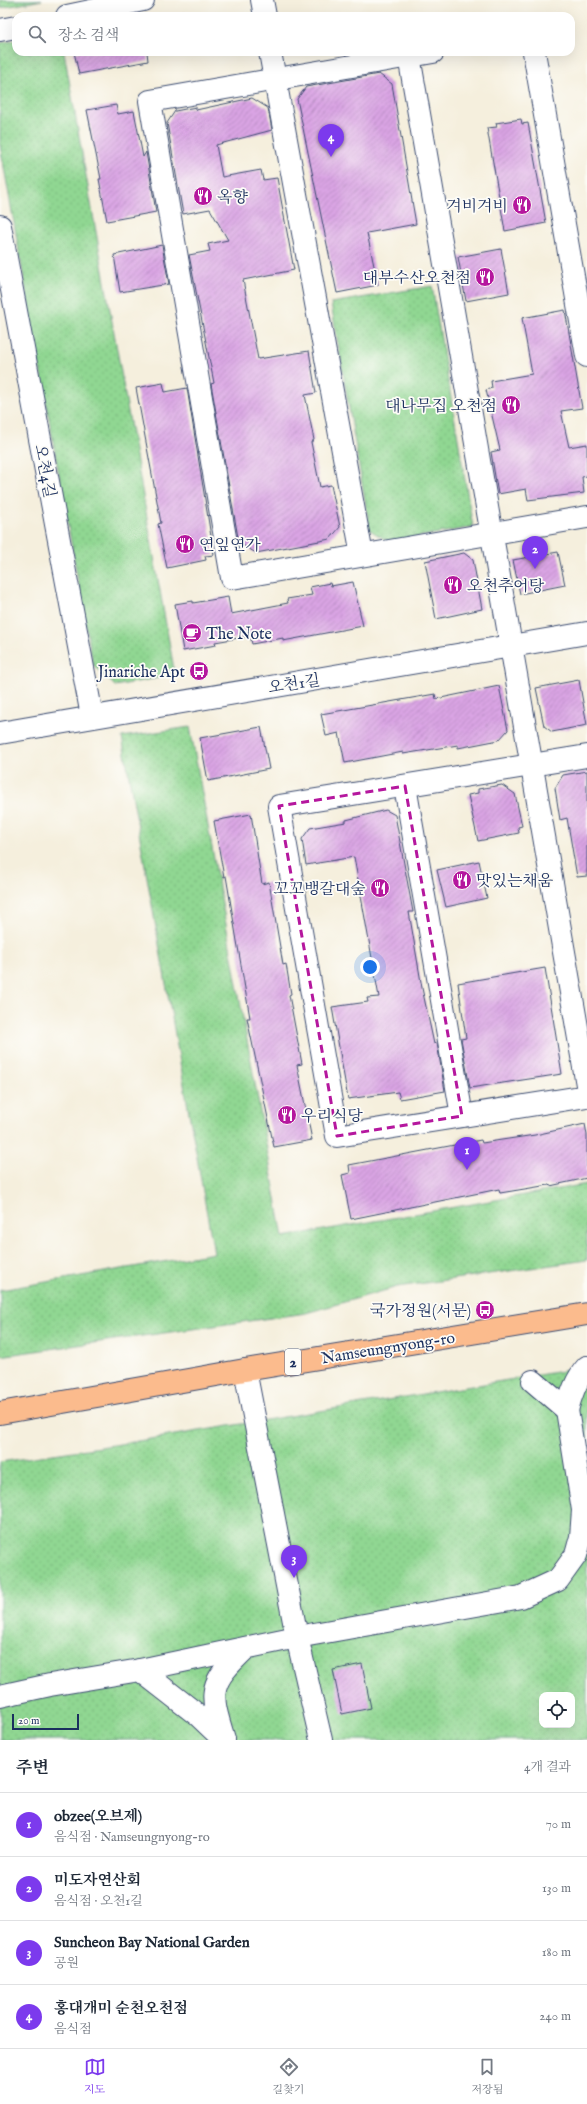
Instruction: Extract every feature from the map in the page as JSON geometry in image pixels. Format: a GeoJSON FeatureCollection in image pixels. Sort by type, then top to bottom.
{"type":"FeatureCollection","features":[{"type":"Feature","properties":{"kind":"main road","name":"Namseungnyong-ro"},"geometry":{"type":"LineString","coordinates":[[0,1413],[245,1370],[587,1314]]}},
{"type":"Feature","properties":{"kind":"street"},"geometry":{"type":"LineString","coordinates":[[86,12],[143,0]]}},
{"type":"Feature","properties":{"kind":"street"},"geometry":{"type":"LineString","coordinates":[[262,0],[264,12]]}},
{"type":"Feature","properties":{"kind":"street"},"geometry":{"type":"LineString","coordinates":[[0,30],[12,28]]}},
{"type":"Feature","properties":{"kind":"street"},"geometry":{"type":"LineString","coordinates":[[271,56],[362,555]]}},
{"type":"Feature","properties":{"kind":"street"},"geometry":{"type":"LineString","coordinates":[[587,517],[492,533],[362,555],[232,578],[150,101],[409,56],[492,533],[587,1085]]}},
{"type":"Feature","properties":{"kind":"street"},"geometry":{"type":"LineString","coordinates":[[535,56],[587,356]]}},
{"type":"Feature","properties":{"kind":"street","name":"오천4길"},"geometry":{"type":"LineString","coordinates":[[0,226],[92,716]]}},
{"type":"Feature","properties":{"kind":"street","name":"오천1길"},"geometry":{"type":"LineString","coordinates":[[0,733],[92,716],[511,647],[587,633]]}},
{"type":"Feature","properties":{"kind":"street"},"geometry":{"type":"LineString","coordinates":[[587,756],[279,806],[337,1136],[587,1096]]}},
{"type":"Feature","properties":{"kind":"street"},"geometry":{"type":"LineString","coordinates":[[405,786],[462,1116]]}},
{"type":"Feature","properties":{"kind":"street"},"geometry":{"type":"LineString","coordinates":[[0,1696],[50,1685],[140,1670],[297,1637],[520,1596],[558,1580],[576,1555],[581,1537],[584,1510],[567,1410],[571,1395],[582,1373],[587,1367]]}},
{"type":"Feature","properties":{"kind":"street"},"geometry":{"type":"LineString","coordinates":[[245,1370],[297,1637],[320,1740]]}},
{"type":"Feature","properties":{"kind":"street"},"geometry":{"type":"LineString","coordinates":[[533,1381],[567,1410]]}},
{"type":"Feature","properties":{"kind":"street"},"geometry":{"type":"LineString","coordinates":[[224,1740],[215,1711],[213,1697],[215,1683],[222,1672],[246,1648]]}},
{"type":"Feature","properties":{"kind":"street"},"geometry":{"type":"LineString","coordinates":[[140,1670],[199,1716],[224,1740]]}},
{"type":"Feature","properties":{"kind":"highlighted area"},"geometry":{"type":"Polygon","coordinates":[[[405,786],[462,1116],[337,1136],[279,806],[405,786]]]}},
{"type":"Feature","properties":{"kind":"green space"},"geometry":{"type":"Polygon","coordinates":[[[0,0],[42,0],[0,8],[0,0]]]}},
{"type":"Feature","properties":{"kind":"green space"},"geometry":{"type":"Polygon","coordinates":[[[12,41],[12,56],[65,56],[175,675],[115,686],[93,665],[0,145],[0,43],[12,41]]]}},
{"type":"Feature","properties":{"kind":"green space"},"geometry":{"type":"Polygon","coordinates":[[[432,286],[473,527],[389,542],[370,530],[331,303],[432,286]]]}},
{"type":"Feature","properties":{"kind":"green space"},"geometry":{"type":"Polygon","coordinates":[[[190,727],[283,1237],[587,1184],[587,1260],[397,1287],[306,1313],[0,1356],[0,1290],[214,1253],[122,737],[190,727]]]}},
{"type":"Feature","properties":{"kind":"green space"},"geometry":{"type":"Polygon","coordinates":[[[587,1367],[587,1740],[0,1740],[0,1462],[120,1444],[587,1367]]]}},
{"type":"Feature","properties":{"kind":"building"},"geometry":{"type":"Polygon","coordinates":[[[75,56],[147,56],[148,61],[79,74],[75,56]]]}},
{"type":"Feature","properties":{"kind":"building"},"geometry":{"type":"Polygon","coordinates":[[[379,74],[392,84],[416,224],[367,233],[378,285],[337,293],[297,99],[306,87],[379,74]]]}},
{"type":"Feature","properties":{"kind":"building"},"geometry":{"type":"Polygon","coordinates":[[[252,98],[268,108],[272,130],[216,145],[222,177],[261,170],[263,180],[277,178],[294,270],[243,280],[258,359],[309,351],[316,393],[305,395],[314,440],[311,442],[320,487],[331,485],[340,527],[330,539],[256,553],[239,543],[211,384],[214,383],[189,255],[210,251],[208,244],[228,240],[210,209],[183,214],[167,123],[175,111],[196,107],[196,110],[252,98]]]}},
{"type":"Feature","properties":{"kind":"building"},"geometry":{"type":"Polygon","coordinates":[[[116,105],[118,114],[134,111],[143,157],[146,152],[156,212],[107,221],[99,179],[101,179],[87,110],[116,105]]]}},
{"type":"Feature","properties":{"kind":"building"},"geometry":{"type":"Polygon","coordinates":[[[521,119],[522,124],[528,123],[546,223],[505,231],[487,128],[497,127],[496,123],[521,119]]]}},
{"type":"Feature","properties":{"kind":"building"},"geometry":{"type":"Polygon","coordinates":[[[162,245],[169,284],[120,292],[114,255],[162,245]]]}},
{"type":"Feature","properties":{"kind":"building"},"geometry":{"type":"Polygon","coordinates":[[[501,249],[509,293],[466,301],[458,257],[501,249]]]}},
{"type":"Feature","properties":{"kind":"building"},"geometry":{"type":"Polygon","coordinates":[[[565,310],[582,408],[561,411],[569,447],[587,444],[587,476],[582,477],[584,493],[528,500],[526,489],[498,494],[491,452],[500,450],[486,390],[492,388],[491,381],[532,374],[522,318],[565,310]]]}},
{"type":"Feature","properties":{"kind":"building"},"geometry":{"type":"Polygon","coordinates":[[[163,383],[165,392],[187,388],[214,555],[205,556],[206,560],[167,568],[158,524],[161,523],[136,388],[163,383]]]}},
{"type":"Feature","properties":{"kind":"building"},"geometry":{"type":"Polygon","coordinates":[[[558,552],[565,585],[520,594],[513,560],[558,552]]]}},
{"type":"Feature","properties":{"kind":"building"},"geometry":{"type":"Polygon","coordinates":[[[464,553],[473,560],[482,609],[436,619],[425,561],[464,553]]]}},
{"type":"Feature","properties":{"kind":"building"},"geometry":{"type":"Polygon","coordinates":[[[353,582],[363,626],[283,641],[283,638],[252,644],[250,636],[215,642],[216,645],[183,651],[175,604],[193,601],[193,603],[228,597],[231,614],[288,603],[287,599],[312,595],[310,587],[330,583],[331,586],[353,582]]]}},
{"type":"Feature","properties":{"kind":"building"},"geometry":{"type":"Polygon","coordinates":[[[579,680],[587,725],[552,732],[544,726],[536,688],[579,680]]]}},
{"type":"Feature","properties":{"kind":"building"},"geometry":{"type":"Polygon","coordinates":[[[499,686],[508,730],[499,740],[458,748],[458,745],[403,754],[403,752],[345,763],[339,733],[326,736],[321,714],[435,694],[436,699],[499,686]]]}},
{"type":"Feature","properties":{"kind":"building"},"geometry":{"type":"Polygon","coordinates":[[[261,727],[269,769],[208,781],[200,738],[261,727]]]}},
{"type":"Feature","properties":{"kind":"building"},"geometry":{"type":"Polygon","coordinates":[[[587,771],[587,876],[577,877],[567,818],[560,820],[555,788],[563,775],[587,771]]]}},
{"type":"Feature","properties":{"kind":"building"},"geometry":{"type":"Polygon","coordinates":[[[502,785],[515,794],[522,826],[518,827],[519,833],[478,841],[468,795],[478,793],[478,789],[502,785]]]}},
{"type":"Feature","properties":{"kind":"building"},"geometry":{"type":"Polygon","coordinates":[[[386,810],[395,815],[413,912],[409,912],[422,988],[434,1044],[437,1043],[445,1091],[400,1099],[398,1092],[348,1099],[332,1007],[368,1002],[367,998],[379,997],[354,857],[306,865],[302,839],[310,828],[346,822],[346,820],[386,810]]]}},
{"type":"Feature","properties":{"kind":"building"},"geometry":{"type":"Polygon","coordinates":[[[251,814],[262,884],[269,882],[283,965],[286,964],[291,994],[289,995],[302,1064],[297,1065],[312,1140],[274,1147],[247,1018],[250,1018],[226,876],[224,877],[214,821],[251,814]]]}},
{"type":"Feature","properties":{"kind":"building"},"geometry":{"type":"Polygon","coordinates":[[[479,861],[487,898],[446,907],[437,870],[479,861]]]}},
{"type":"Feature","properties":{"kind":"building"},"geometry":{"type":"Polygon","coordinates":[[[545,968],[562,1074],[470,1088],[461,1039],[466,1038],[458,983],[545,968]]]}},
{"type":"Feature","properties":{"kind":"building"},"geometry":{"type":"Polygon","coordinates":[[[585,1124],[587,1135],[587,1178],[550,1186],[500,1193],[499,1189],[351,1219],[342,1175],[350,1173],[349,1165],[481,1140],[482,1143],[535,1135],[585,1124]]]}},
{"type":"Feature","properties":{"kind":"building"},"geometry":{"type":"Polygon","coordinates":[[[362,1664],[371,1708],[342,1714],[333,1670],[362,1664]]]}},
{"type":"Feature","properties":{"kind":"place","name":"홍대개미 순천오천점"},"geometry":{"type":"Point","coordinates":[331,157]}},
{"type":"Feature","properties":{"kind":"place","name":"옥향"},"geometry":{"type":"Point","coordinates":[203,196]}},
{"type":"Feature","properties":{"kind":"place","name":"겨비겨비"},"geometry":{"type":"Point","coordinates":[522,205]}},
{"type":"Feature","properties":{"kind":"place","name":"대부수산오천점"},"geometry":{"type":"Point","coordinates":[485,277]}},
{"type":"Feature","properties":{"kind":"place","name":"대나무집 오천점"},"geometry":{"type":"Point","coordinates":[511,405]}},
{"type":"Feature","properties":{"kind":"place","name":"연잎연가"},"geometry":{"type":"Point","coordinates":[185,544]}},
{"type":"Feature","properties":{"kind":"place","name":"미도자연산회"},"geometry":{"type":"Point","coordinates":[535,569]}},
{"type":"Feature","properties":{"kind":"place","name":"오천추어탕"},"geometry":{"type":"Point","coordinates":[453,585]}},
{"type":"Feature","properties":{"kind":"place","name":"The Note"},"geometry":{"type":"Point","coordinates":[192,633]}},
{"type":"Feature","properties":{"kind":"place","name":"Jinariche Apt"},"geometry":{"type":"Point","coordinates":[199,671]}},
{"type":"Feature","properties":{"kind":"place","name":"맛있는채움"},"geometry":{"type":"Point","coordinates":[462,880]}},
{"type":"Feature","properties":{"kind":"place","name":"꼬꼬뱅갈대숲"},"geometry":{"type":"Point","coordinates":[380,888]}},
{"type":"Feature","properties":{"kind":"place","name":"우리식당"},"geometry":{"type":"Point","coordinates":[287,1115]}},
{"type":"Feature","properties":{"kind":"place","name":"obzee(오브제)"},"geometry":{"type":"Point","coordinates":[467,1170]}},
{"type":"Feature","properties":{"kind":"place","name":"국가정원(서문)"},"geometry":{"type":"Point","coordinates":[485,1310]}},
{"type":"Feature","properties":{"kind":"place","name":"Suncheon Bay National Garden"},"geometry":{"type":"Point","coordinates":[294,1578]}}]}
